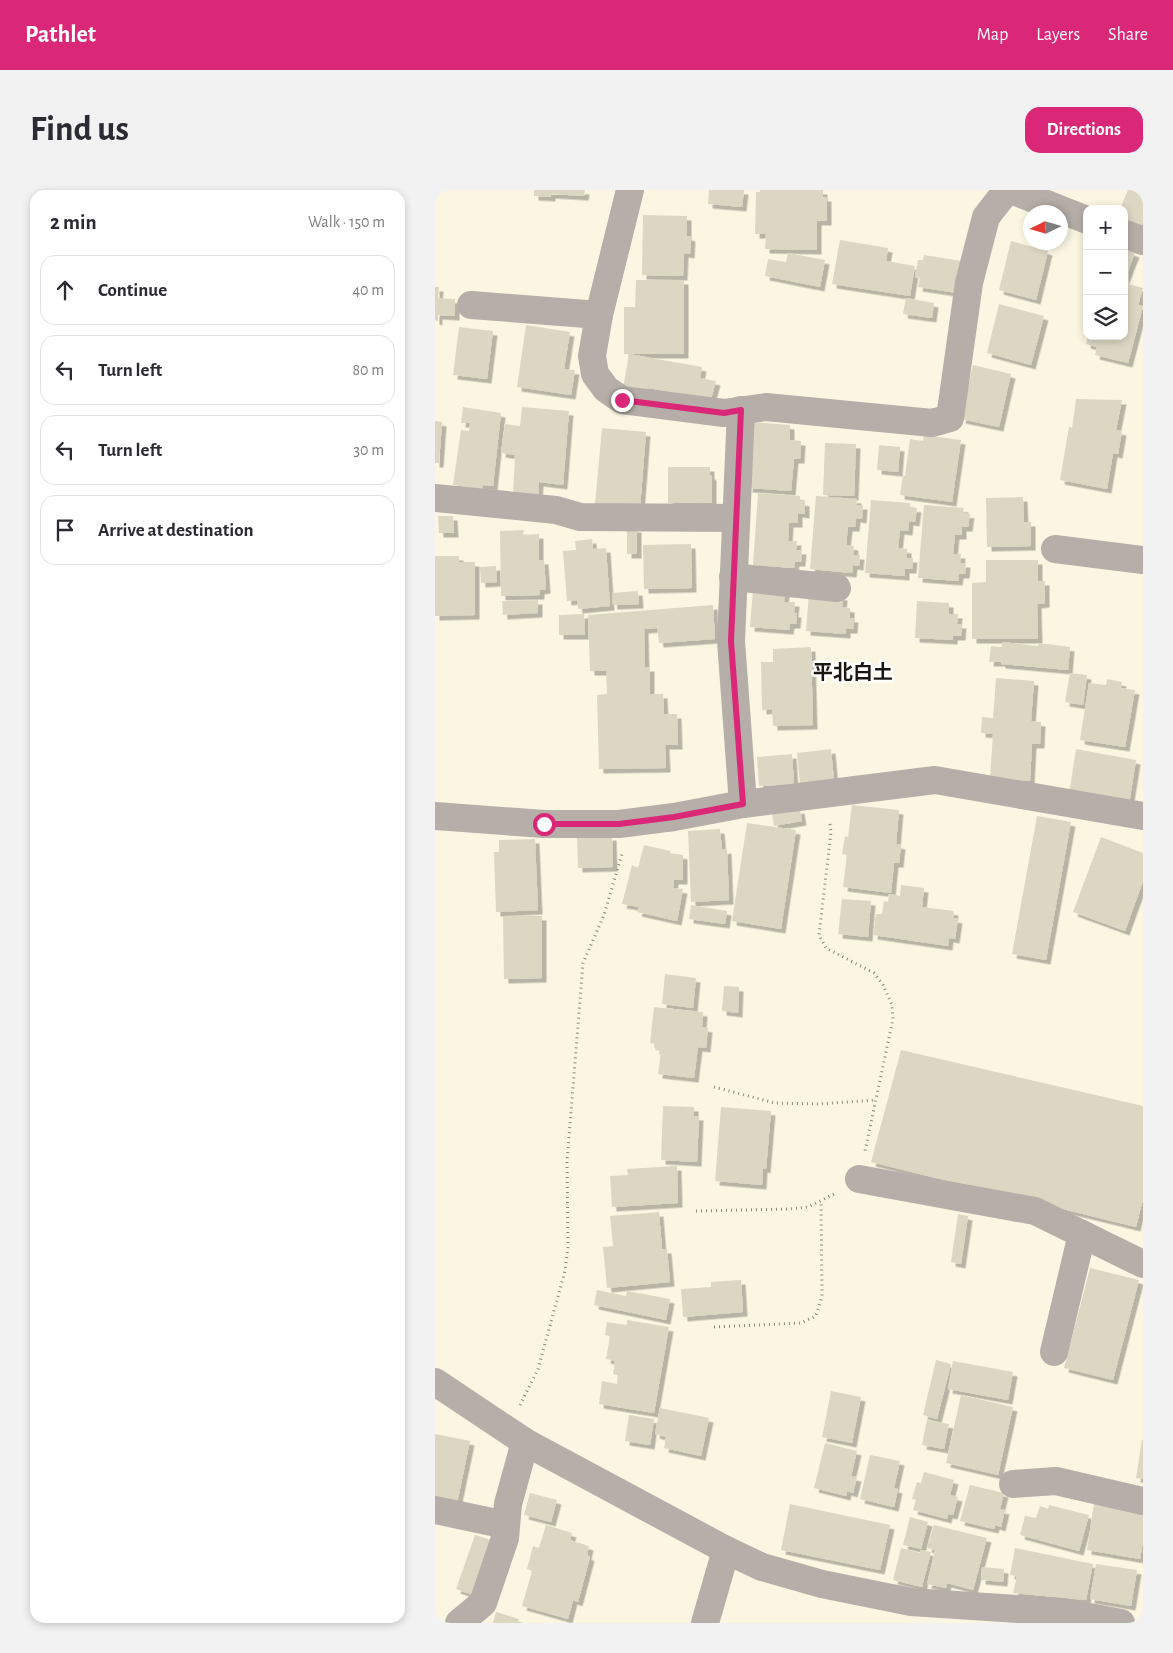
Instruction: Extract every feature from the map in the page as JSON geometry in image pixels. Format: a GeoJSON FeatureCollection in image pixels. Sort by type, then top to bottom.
{"type":"FeatureCollection","features":[{"type":"Feature","properties":{"kind":"street"},"geometry":{"type":"LineString","coordinates":[[630,190],[599,315],[591,356],[595,374],[607,389],[622,400],[724,413],[766,407],[933,423],[950,418],[969,283],[986,217],[1007,190]]}},
{"type":"Feature","properties":{"kind":"street"},"geometry":{"type":"LineString","coordinates":[[1011,190],[1083,218]]}},
{"type":"Feature","properties":{"kind":"street"},"geometry":{"type":"LineString","coordinates":[[1128,235],[1143,241]]}},
{"type":"Feature","properties":{"kind":"street"},"geometry":{"type":"LineString","coordinates":[[471,305],[599,315]]}},
{"type":"Feature","properties":{"kind":"street"},"geometry":{"type":"LineString","coordinates":[[741,410],[731,641],[743,804]]}},
{"type":"Feature","properties":{"kind":"street"},"geometry":{"type":"LineString","coordinates":[[435,498],[556,510],[579,518],[736,518]]}},
{"type":"Feature","properties":{"kind":"street"},"geometry":{"type":"LineString","coordinates":[[1055,549],[1143,560]]}},
{"type":"Feature","properties":{"kind":"street"},"geometry":{"type":"LineString","coordinates":[[733,578],[837,588]]}},
{"type":"Feature","properties":{"kind":"street"},"geometry":{"type":"LineString","coordinates":[[435,816],[544,824],[631,822],[674,817],[743,804],[935,780],[1143,816]]}},
{"type":"Feature","properties":{"kind":"street"},"geometry":{"type":"LineString","coordinates":[[859,1179],[1035,1211],[1143,1264]]}},
{"type":"Feature","properties":{"kind":"street"},"geometry":{"type":"LineString","coordinates":[[1053,1352],[1082,1234]]}},
{"type":"Feature","properties":{"kind":"street"},"geometry":{"type":"LineString","coordinates":[[435,1382],[516,1436],[726,1550],[762,1567],[822,1584],[911,1602],[1063,1612],[1121,1623]]}},
{"type":"Feature","properties":{"kind":"street"},"geometry":{"type":"LineString","coordinates":[[459,1623],[483,1602],[505,1538],[516,1436]]}},
{"type":"Feature","properties":{"kind":"street"},"geometry":{"type":"LineString","coordinates":[[1013,1484],[1056,1482],[1143,1500]]}},
{"type":"Feature","properties":{"kind":"street"},"geometry":{"type":"LineString","coordinates":[[435,1510],[506,1524]]}},
{"type":"Feature","properties":{"kind":"street"},"geometry":{"type":"LineString","coordinates":[[705,1623],[726,1550]]}},
{"type":"Feature","properties":{"kind":"path"},"geometry":{"type":"LineString","coordinates":[[696,1211],[789,1210],[808,1207],[859,1179],[893,1019],[892,1005],[883,985],[874,973],[826,948],[819,934],[831,832],[826,793]]}},
{"type":"Feature","properties":{"kind":"path"},"geometry":{"type":"LineString","coordinates":[[516,1436],[538,1369],[565,1271],[569,1247],[567,1162],[583,963],[604,915],[617,876],[631,822]]}},
{"type":"Feature","properties":{"kind":"path"},"geometry":{"type":"LineString","coordinates":[[714,1087],[775,1103],[819,1104],[876,1100]]}},
{"type":"Feature","properties":{"kind":"path"},"geometry":{"type":"LineString","coordinates":[[714,1327],[801,1323],[816,1316],[822,1296],[821,1201]]}},
{"type":"Feature","properties":{"kind":"building"},"geometry":{"type":"Polygon","coordinates":[[[534,190],[585,190],[584,196],[551,194],[551,197],[534,196],[534,190]]]}},
{"type":"Feature","properties":{"kind":"building"},"geometry":{"type":"Polygon","coordinates":[[[709,190],[744,190],[742,207],[708,204],[709,190]]]}},
{"type":"Feature","properties":{"kind":"building"},"geometry":{"type":"Polygon","coordinates":[[[760,190],[823,190],[823,197],[827,197],[827,221],[817,221],[817,250],[765,249],[766,234],[755,234],[756,192],[760,192],[760,190]]]}},
{"type":"Feature","properties":{"kind":"building"},"geometry":{"type":"Polygon","coordinates":[[[1128,190],[1143,190],[1143,225],[1128,219],[1128,205],[1122,205],[1128,190]]]}},
{"type":"Feature","properties":{"kind":"building"},"geometry":{"type":"Polygon","coordinates":[[[643,215],[687,216],[687,236],[691,237],[690,254],[684,253],[683,276],[642,275],[643,215]]]}},
{"type":"Feature","properties":{"kind":"building"},"geometry":{"type":"Polygon","coordinates":[[[840,240],[888,248],[886,261],[915,266],[910,296],[832,284],[840,240]]]}},
{"type":"Feature","properties":{"kind":"building"},"geometry":{"type":"Polygon","coordinates":[[[1011,241],[1023,244],[1023,250],[1048,251],[1036,300],[999,290],[1011,241]]]}},
{"type":"Feature","properties":{"kind":"building"},"geometry":{"type":"Polygon","coordinates":[[[1128,250],[1135,253],[1128,271],[1128,250]]]}},
{"type":"Feature","properties":{"kind":"building"},"geometry":{"type":"Polygon","coordinates":[[[788,253],[825,260],[820,287],[765,276],[768,259],[786,262],[788,253]]]}},
{"type":"Feature","properties":{"kind":"building"},"geometry":{"type":"Polygon","coordinates":[[[924,255],[962,261],[957,293],[918,287],[920,278],[915,277],[918,260],[923,260],[924,255]]]}},
{"type":"Feature","properties":{"kind":"building"},"geometry":{"type":"Polygon","coordinates":[[[636,280],[684,280],[684,354],[624,354],[624,307],[635,307],[636,280]]]}},
{"type":"Feature","properties":{"kind":"building"},"geometry":{"type":"Polygon","coordinates":[[[1128,284],[1143,288],[1138,305],[1143,306],[1128,363],[1095,355],[1097,347],[1086,344],[1087,340],[1128,340],[1128,284]]]}},
{"type":"Feature","properties":{"kind":"building"},"geometry":{"type":"Polygon","coordinates":[[[435,287],[439,287],[438,298],[455,299],[455,316],[438,315],[438,321],[435,320],[435,287]]]}},
{"type":"Feature","properties":{"kind":"building"},"geometry":{"type":"Polygon","coordinates":[[[906,298],[934,303],[932,318],[903,314],[906,298]]]}},
{"type":"Feature","properties":{"kind":"building"},"geometry":{"type":"Polygon","coordinates":[[[999,304],[1044,316],[1031,365],[987,353],[999,304]]]}},
{"type":"Feature","properties":{"kind":"building"},"geometry":{"type":"Polygon","coordinates":[[[526,325],[570,332],[564,369],[575,370],[571,395],[517,387],[526,325]]]}},
{"type":"Feature","properties":{"kind":"building"},"geometry":{"type":"Polygon","coordinates":[[[459,327],[493,331],[487,379],[453,375],[459,327]]]}},
{"type":"Feature","properties":{"kind":"building"},"geometry":{"type":"Polygon","coordinates":[[[629,354],[702,367],[700,378],[716,381],[711,399],[648,388],[648,393],[623,388],[629,354]]]}},
{"type":"Feature","properties":{"kind":"building"},"geometry":{"type":"Polygon","coordinates":[[[973,365],[1011,374],[999,427],[961,419],[973,365]]]}},
{"type":"Feature","properties":{"kind":"building"},"geometry":{"type":"Polygon","coordinates":[[[1076,399],[1122,400],[1116,430],[1122,431],[1118,454],[1113,453],[1107,489],[1060,480],[1069,427],[1072,428],[1076,399]]]}},
{"type":"Feature","properties":{"kind":"building"},"geometry":{"type":"Polygon","coordinates":[[[463,407],[501,413],[493,486],[483,485],[482,489],[453,485],[461,430],[469,431],[470,423],[461,423],[463,407]]]}},
{"type":"Feature","properties":{"kind":"building"},"geometry":{"type":"Polygon","coordinates":[[[522,407],[569,411],[563,485],[539,482],[538,498],[513,495],[515,455],[501,453],[505,424],[520,426],[522,407]]]}},
{"type":"Feature","properties":{"kind":"building"},"geometry":{"type":"Polygon","coordinates":[[[435,421],[442,422],[439,463],[435,463],[435,421]]]}},
{"type":"Feature","properties":{"kind":"building"},"geometry":{"type":"Polygon","coordinates":[[[753,422],[790,425],[790,440],[801,441],[800,459],[794,459],[791,491],[748,488],[753,422]]]}},
{"type":"Feature","properties":{"kind":"building"},"geometry":{"type":"Polygon","coordinates":[[[602,428],[646,432],[640,508],[595,504],[602,428]]]}},
{"type":"Feature","properties":{"kind":"building"},"geometry":{"type":"Polygon","coordinates":[[[924,435],[961,440],[952,502],[900,495],[903,476],[905,476],[910,439],[923,441],[924,435]]]}},
{"type":"Feature","properties":{"kind":"building"},"geometry":{"type":"Polygon","coordinates":[[[825,443],[856,444],[854,496],[823,495],[825,443]]]}},
{"type":"Feature","properties":{"kind":"building"},"geometry":{"type":"Polygon","coordinates":[[[879,445],[900,447],[898,472],[877,470],[879,445]]]}},
{"type":"Feature","properties":{"kind":"building"},"geometry":{"type":"Polygon","coordinates":[[[668,467],[710,467],[712,503],[668,503],[668,467]]]}},
{"type":"Feature","properties":{"kind":"building"},"geometry":{"type":"Polygon","coordinates":[[[758,493],[800,496],[800,501],[805,502],[805,514],[798,513],[798,523],[789,523],[788,541],[797,541],[796,550],[802,550],[801,562],[795,562],[794,568],[753,565],[758,493]]]}},
{"type":"Feature","properties":{"kind":"building"},"geometry":{"type":"Polygon","coordinates":[[[816,496],[857,499],[856,505],[863,505],[862,519],[856,518],[855,527],[848,527],[846,545],[854,546],[853,555],[860,555],[859,566],[853,565],[852,573],[810,569],[816,496]]]}},
{"type":"Feature","properties":{"kind":"building"},"geometry":{"type":"Polygon","coordinates":[[[1023,497],[1024,522],[1031,522],[1031,546],[987,547],[986,498],[1023,497]]]}},
{"type":"Feature","properties":{"kind":"building"},"geometry":{"type":"Polygon","coordinates":[[[871,500],[910,503],[910,507],[917,508],[915,522],[909,521],[908,531],[900,530],[898,548],[907,549],[907,558],[913,558],[912,569],[905,569],[905,576],[865,573],[871,500]]]}},
{"type":"Feature","properties":{"kind":"building"},"geometry":{"type":"Polygon","coordinates":[[[924,505],[964,508],[963,513],[970,514],[968,527],[962,527],[962,535],[955,535],[953,554],[961,554],[960,563],[966,563],[965,574],[959,574],[958,581],[918,578],[924,505]]]}},
{"type":"Feature","properties":{"kind":"building"},"geometry":{"type":"Polygon","coordinates":[[[438,516],[453,516],[454,533],[439,533],[438,516]]]}},
{"type":"Feature","properties":{"kind":"building"},"geometry":{"type":"Polygon","coordinates":[[[627,528],[637,528],[637,554],[627,554],[627,528]]]}},
{"type":"Feature","properties":{"kind":"building"},"geometry":{"type":"Polygon","coordinates":[[[524,530],[523,535],[539,534],[539,560],[544,560],[546,589],[540,590],[540,595],[501,596],[500,531],[524,530]]]}},
{"type":"Feature","properties":{"kind":"building"},"geometry":{"type":"Polygon","coordinates":[[[592,539],[593,549],[606,548],[610,606],[578,609],[577,600],[567,601],[563,551],[576,550],[575,541],[592,539]]]}},
{"type":"Feature","properties":{"kind":"building"},"geometry":{"type":"Polygon","coordinates":[[[691,544],[692,588],[644,589],[643,545],[691,544]]]}},
{"type":"Feature","properties":{"kind":"building"},"geometry":{"type":"Polygon","coordinates":[[[435,556],[459,556],[459,562],[475,562],[475,615],[435,616],[435,556]]]}},
{"type":"Feature","properties":{"kind":"building"},"geometry":{"type":"Polygon","coordinates":[[[986,560],[1038,560],[1038,581],[1045,581],[1045,603],[1037,604],[1038,639],[972,639],[972,583],[986,582],[986,560]]]}},
{"type":"Feature","properties":{"kind":"building"},"geometry":{"type":"Polygon","coordinates":[[[496,566],[497,582],[481,583],[480,567],[496,566]]]}},
{"type":"Feature","properties":{"kind":"building"},"geometry":{"type":"Polygon","coordinates":[[[753,590],[785,592],[784,602],[795,602],[796,624],[790,624],[789,630],[750,627],[753,590]]]}},
{"type":"Feature","properties":{"kind":"building"},"geometry":{"type":"Polygon","coordinates":[[[638,591],[639,604],[613,605],[612,593],[638,591]]]}},
{"type":"Feature","properties":{"kind":"building"},"geometry":{"type":"Polygon","coordinates":[[[809,593],[843,596],[842,607],[850,608],[850,618],[854,618],[853,629],[846,629],[846,634],[806,631],[809,593]]]}},
{"type":"Feature","properties":{"kind":"building"},"geometry":{"type":"Polygon","coordinates":[[[538,600],[538,613],[503,615],[502,601],[538,600]]]}},
{"type":"Feature","properties":{"kind":"building"},"geometry":{"type":"Polygon","coordinates":[[[917,601],[949,603],[949,614],[958,614],[957,624],[962,624],[961,636],[953,636],[953,640],[915,638],[917,601]]]}},
{"type":"Feature","properties":{"kind":"building"},"geometry":{"type":"Polygon","coordinates":[[[713,605],[715,639],[659,643],[657,628],[644,629],[645,667],[650,667],[650,694],[663,694],[664,714],[677,714],[678,745],[665,745],[666,768],[599,769],[597,695],[607,694],[606,671],[590,671],[588,615],[713,605]]]}},
{"type":"Feature","properties":{"kind":"building"},"geometry":{"type":"Polygon","coordinates":[[[584,614],[585,635],[559,635],[559,615],[584,614]]]}},
{"type":"Feature","properties":{"kind":"building"},"geometry":{"type":"Polygon","coordinates":[[[1002,642],[1038,646],[1039,643],[1070,647],[1068,670],[989,662],[991,646],[1002,647],[1002,642]]]}},
{"type":"Feature","properties":{"kind":"building"},"geometry":{"type":"Polygon","coordinates":[[[811,647],[813,725],[773,726],[772,709],[762,710],[761,662],[773,662],[773,649],[811,647]]]}},
{"type":"Feature","properties":{"kind":"building"},"geometry":{"type":"Polygon","coordinates":[[[1070,673],[1087,675],[1083,705],[1065,702],[1070,673]]]}},
{"type":"Feature","properties":{"kind":"building"},"geometry":{"type":"Polygon","coordinates":[[[996,678],[1034,681],[1031,721],[1041,722],[1040,744],[1032,744],[1030,781],[990,778],[993,734],[981,733],[982,717],[993,718],[996,678]]]}},
{"type":"Feature","properties":{"kind":"building"},"geometry":{"type":"Polygon","coordinates":[[[1107,679],[1122,682],[1121,688],[1135,690],[1125,747],[1080,740],[1089,683],[1106,685],[1107,679]]]}},
{"type":"Feature","properties":{"kind":"building"},"geometry":{"type":"Polygon","coordinates":[[[831,749],[834,781],[800,784],[797,753],[831,749]]]}},
{"type":"Feature","properties":{"kind":"building"},"geometry":{"type":"Polygon","coordinates":[[[1076,749],[1136,760],[1129,804],[1069,794],[1076,749]]]}},
{"type":"Feature","properties":{"kind":"building"},"geometry":{"type":"Polygon","coordinates":[[[792,754],[794,784],[759,786],[757,757],[792,754]]]}},
{"type":"Feature","properties":{"kind":"building"},"geometry":{"type":"Polygon","coordinates":[[[852,805],[899,810],[896,844],[901,845],[899,863],[894,863],[891,893],[843,887],[847,855],[842,854],[845,836],[848,837],[852,805]]]}},
{"type":"Feature","properties":{"kind":"building"},"geometry":{"type":"Polygon","coordinates":[[[800,809],[802,821],[774,826],[772,814],[800,809]]]}},
{"type":"Feature","properties":{"kind":"building"},"geometry":{"type":"Polygon","coordinates":[[[1037,816],[1071,822],[1046,960],[1012,954],[1037,816]]]}},
{"type":"Feature","properties":{"kind":"building"},"geometry":{"type":"Polygon","coordinates":[[[747,823],[796,830],[781,929],[732,921],[747,823]]]}},
{"type":"Feature","properties":{"kind":"building"},"geometry":{"type":"Polygon","coordinates":[[[720,829],[722,850],[727,849],[729,900],[691,902],[688,831],[720,829]]]}},
{"type":"Feature","properties":{"kind":"building"},"geometry":{"type":"Polygon","coordinates":[[[612,836],[613,867],[578,868],[577,837],[612,836]]]}},
{"type":"Feature","properties":{"kind":"building"},"geometry":{"type":"Polygon","coordinates":[[[1101,837],[1143,853],[1143,881],[1125,931],[1073,912],[1101,837]]]}},
{"type":"Feature","properties":{"kind":"building"},"geometry":{"type":"Polygon","coordinates":[[[535,839],[538,910],[496,912],[494,852],[499,852],[499,840],[535,839]]]}},
{"type":"Feature","properties":{"kind":"building"},"geometry":{"type":"Polygon","coordinates":[[[644,845],[683,855],[683,880],[674,880],[673,888],[683,889],[677,921],[637,912],[639,907],[622,904],[632,865],[638,868],[644,845]]]}},
{"type":"Feature","properties":{"kind":"building"},"geometry":{"type":"Polygon","coordinates":[[[901,885],[924,888],[922,907],[954,911],[953,918],[958,919],[955,939],[949,938],[948,946],[873,935],[876,914],[882,914],[884,901],[888,902],[889,894],[900,896],[901,885]]]}},
{"type":"Feature","properties":{"kind":"building"},"geometry":{"type":"Polygon","coordinates":[[[842,899],[871,901],[868,937],[838,934],[842,899]]]}},
{"type":"Feature","properties":{"kind":"building"},"geometry":{"type":"Polygon","coordinates":[[[691,905],[727,911],[725,924],[689,919],[691,905]]]}},
{"type":"Feature","properties":{"kind":"building"},"geometry":{"type":"Polygon","coordinates":[[[503,916],[542,916],[542,978],[504,979],[503,916]]]}},
{"type":"Feature","properties":{"kind":"building"},"geometry":{"type":"Polygon","coordinates":[[[665,974],[696,978],[693,1008],[662,1004],[665,974]]]}},
{"type":"Feature","properties":{"kind":"building"},"geometry":{"type":"Polygon","coordinates":[[[724,986],[739,987],[738,1013],[722,1011],[724,986]]]}},
{"type":"Feature","properties":{"kind":"building"},"geometry":{"type":"Polygon","coordinates":[[[654,1007],[703,1012],[702,1027],[708,1028],[706,1048],[698,1047],[694,1078],[658,1074],[661,1051],[655,1050],[656,1044],[650,1043],[654,1007]]]}},
{"type":"Feature","properties":{"kind":"building"},"geometry":{"type":"Polygon","coordinates":[[[901,1050],[1143,1106],[1143,1199],[1136,1227],[871,1162],[901,1050]]]}},
{"type":"Feature","properties":{"kind":"building"},"geometry":{"type":"Polygon","coordinates":[[[663,1106],[694,1107],[694,1116],[699,1116],[697,1162],[661,1160],[663,1106]]]}},
{"type":"Feature","properties":{"kind":"building"},"geometry":{"type":"Polygon","coordinates":[[[721,1107],[771,1111],[766,1169],[763,1168],[762,1185],[715,1181],[721,1107]]]}},
{"type":"Feature","properties":{"kind":"building"},"geometry":{"type":"Polygon","coordinates":[[[677,1166],[678,1203],[612,1207],[610,1176],[628,1175],[627,1169],[677,1166]]]}},
{"type":"Feature","properties":{"kind":"building"},"geometry":{"type":"Polygon","coordinates":[[[659,1212],[662,1249],[667,1249],[670,1282],[607,1288],[603,1247],[613,1246],[610,1216],[659,1212]]]}},
{"type":"Feature","properties":{"kind":"building"},"geometry":{"type":"Polygon","coordinates":[[[958,1214],[968,1216],[961,1264],[951,1262],[958,1214]]]}},
{"type":"Feature","properties":{"kind":"building"},"geometry":{"type":"Polygon","coordinates":[[[1090,1268],[1139,1280],[1113,1380],[1064,1368],[1090,1268]]]}},
{"type":"Feature","properties":{"kind":"building"},"geometry":{"type":"Polygon","coordinates":[[[741,1280],[743,1312],[683,1317],[681,1289],[711,1287],[711,1282],[741,1280]]]}},
{"type":"Feature","properties":{"kind":"building"},"geometry":{"type":"Polygon","coordinates":[[[597,1290],[626,1296],[627,1291],[670,1299],[666,1320],[594,1305],[597,1290]]]}},
{"type":"Feature","properties":{"kind":"building"},"geometry":{"type":"Polygon","coordinates":[[[627,1320],[669,1327],[654,1413],[599,1404],[602,1381],[617,1384],[618,1375],[613,1374],[615,1361],[606,1359],[610,1336],[605,1335],[607,1322],[627,1325],[627,1320]]]}},
{"type":"Feature","properties":{"kind":"building"},"geometry":{"type":"Polygon","coordinates":[[[936,1360],[951,1364],[937,1419],[923,1415],[936,1360]]]}},
{"type":"Feature","properties":{"kind":"building"},"geometry":{"type":"Polygon","coordinates":[[[953,1361],[1013,1372],[1008,1400],[948,1389],[953,1361]]]}},
{"type":"Feature","properties":{"kind":"building"},"geometry":{"type":"Polygon","coordinates":[[[831,1391],[861,1397],[852,1443],[822,1437],[831,1391]]]}},
{"type":"Feature","properties":{"kind":"building"},"geometry":{"type":"Polygon","coordinates":[[[961,1395],[1013,1407],[998,1475],[946,1463],[961,1395]]]}},
{"type":"Feature","properties":{"kind":"building"},"geometry":{"type":"Polygon","coordinates":[[[660,1408],[709,1418],[701,1456],[664,1448],[666,1437],[655,1434],[660,1408]]]}},
{"type":"Feature","properties":{"kind":"building"},"geometry":{"type":"Polygon","coordinates":[[[629,1415],[654,1419],[650,1445],[625,1441],[629,1415]]]}},
{"type":"Feature","properties":{"kind":"building"},"geometry":{"type":"Polygon","coordinates":[[[927,1420],[949,1424],[944,1449],[922,1445],[927,1420]]]}},
{"type":"Feature","properties":{"kind":"building"},"geometry":{"type":"Polygon","coordinates":[[[435,1434],[470,1441],[456,1508],[435,1504],[435,1434]]]}},
{"type":"Feature","properties":{"kind":"building"},"geometry":{"type":"Polygon","coordinates":[[[1143,1440],[1143,1479],[1136,1478],[1143,1440]]]}},
{"type":"Feature","properties":{"kind":"building"},"geometry":{"type":"Polygon","coordinates":[[[825,1443],[857,1451],[851,1476],[857,1477],[853,1493],[847,1491],[846,1496],[814,1488],[825,1443]]]}},
{"type":"Feature","properties":{"kind":"building"},"geometry":{"type":"Polygon","coordinates":[[[870,1455],[900,1461],[894,1488],[898,1489],[894,1507],[860,1499],[870,1455]]]}},
{"type":"Feature","properties":{"kind":"building"},"geometry":{"type":"Polygon","coordinates":[[[924,1472],[954,1480],[950,1495],[958,1497],[953,1515],[948,1514],[947,1519],[913,1510],[916,1500],[912,1499],[917,1482],[921,1483],[924,1472]]]}},
{"type":"Feature","properties":{"kind":"building"},"geometry":{"type":"Polygon","coordinates":[[[970,1485],[1004,1493],[1000,1509],[1005,1510],[1001,1527],[995,1525],[994,1529],[960,1521],[970,1485]]]}},
{"type":"Feature","properties":{"kind":"building"},"geometry":{"type":"Polygon","coordinates":[[[530,1493],[557,1500],[551,1522],[524,1515],[530,1493]]]}},
{"type":"Feature","properties":{"kind":"building"},"geometry":{"type":"Polygon","coordinates":[[[1094,1503],[1143,1512],[1143,1540],[1140,1559],[1087,1550],[1094,1503]]]}},
{"type":"Feature","properties":{"kind":"building"},"geometry":{"type":"Polygon","coordinates":[[[790,1504],[890,1525],[880,1570],[781,1550],[790,1504]]]}},
{"type":"Feature","properties":{"kind":"building"},"geometry":{"type":"Polygon","coordinates":[[[1049,1505],[1089,1515],[1079,1551],[1020,1535],[1025,1516],[1036,1518],[1040,1506],[1048,1509],[1049,1505]]]}},
{"type":"Feature","properties":{"kind":"building"},"geometry":{"type":"Polygon","coordinates":[[[910,1517],[928,1522],[921,1549],[903,1545],[910,1517]]]}},
{"type":"Feature","properties":{"kind":"building"},"geometry":{"type":"Polygon","coordinates":[[[546,1525],[572,1533],[570,1540],[589,1546],[587,1555],[590,1557],[578,1602],[573,1600],[568,1619],[522,1606],[532,1571],[527,1569],[533,1546],[539,1548],[546,1525]]]}},
{"type":"Feature","properties":{"kind":"building"},"geometry":{"type":"Polygon","coordinates":[[[934,1525],[987,1538],[973,1590],[947,1583],[946,1588],[927,1584],[935,1550],[927,1548],[934,1525]]]}},
{"type":"Feature","properties":{"kind":"building"},"geometry":{"type":"Polygon","coordinates":[[[475,1535],[494,1541],[476,1596],[456,1589],[475,1535]]]}},
{"type":"Feature","properties":{"kind":"building"},"geometry":{"type":"Polygon","coordinates":[[[901,1548],[920,1553],[921,1550],[931,1552],[922,1587],[893,1580],[901,1548]]]}},
{"type":"Feature","properties":{"kind":"building"},"geometry":{"type":"Polygon","coordinates":[[[1015,1548],[1093,1564],[1086,1600],[1013,1593],[1017,1576],[1010,1575],[1015,1548]]]}},
{"type":"Feature","properties":{"kind":"building"},"geometry":{"type":"Polygon","coordinates":[[[1096,1564],[1137,1570],[1131,1606],[1090,1599],[1096,1564]]]}},
{"type":"Feature","properties":{"kind":"building"},"geometry":{"type":"Polygon","coordinates":[[[982,1567],[1004,1569],[1003,1582],[981,1580],[982,1567]]]}},
{"type":"Feature","properties":{"kind":"building"},"geometry":{"type":"Polygon","coordinates":[[[496,1612],[519,1619],[518,1623],[493,1623],[496,1612]]]}},
{"type":"Feature","properties":{"kind":"district","name":"平北白土"},"geometry":{"type":"Point","coordinates":[853,673]}},
{"type":"Feature","properties":{"kind":"route"},"geometry":{"type":"LineString","coordinates":[[544,824],[619,824],[674,817],[743,804],[731,641],[741,410],[724,413],[622,400]]}}]}
